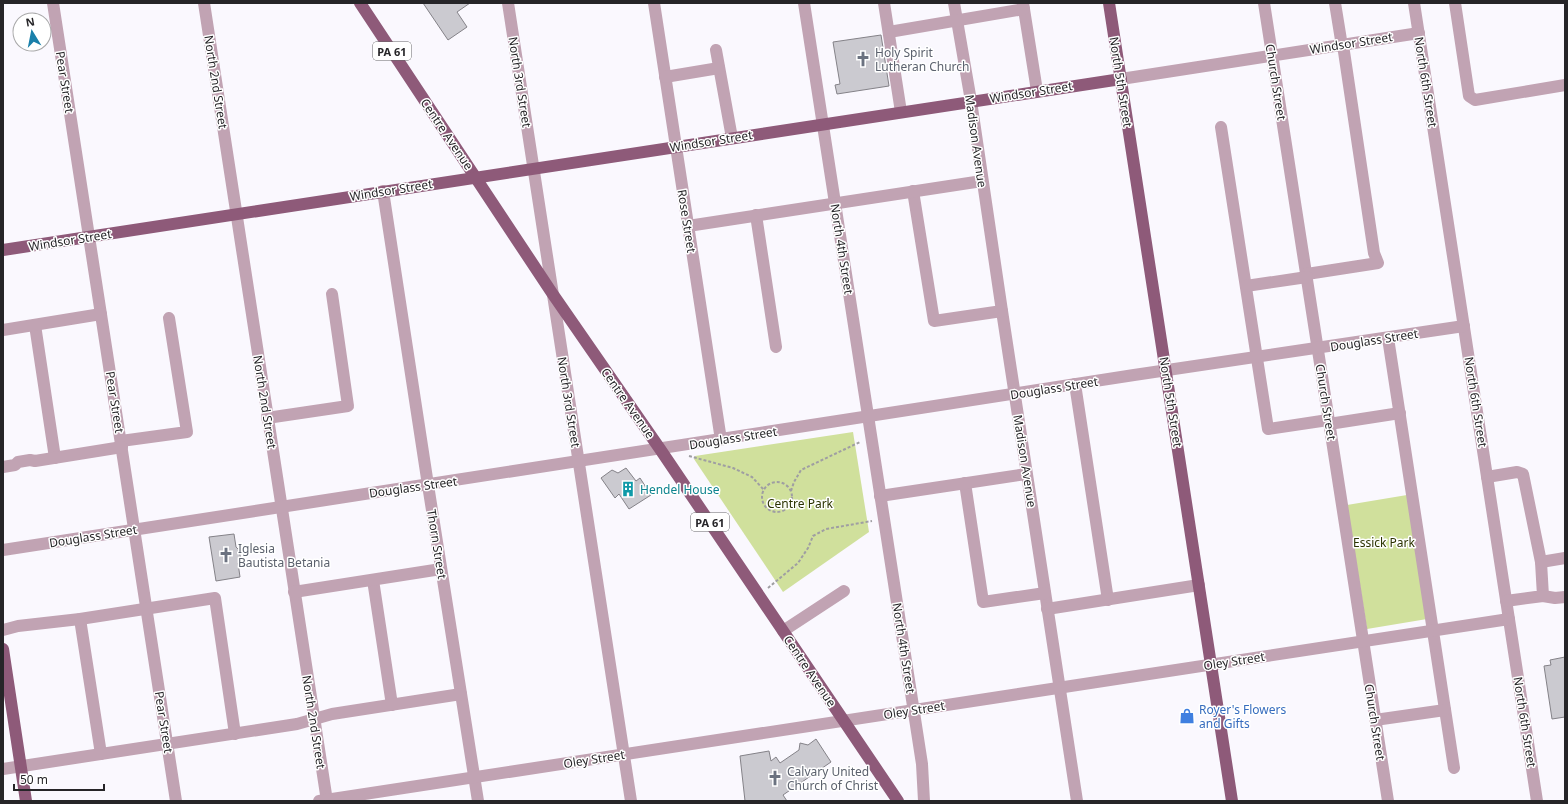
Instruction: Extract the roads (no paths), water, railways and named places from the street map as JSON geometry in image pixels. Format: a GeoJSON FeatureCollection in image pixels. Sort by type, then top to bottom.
{"type":"FeatureCollection","features":[{"type":"Feature","properties":{"kind":"main road","name":"Centre Avenue"},"geometry":{"type":"LineString","coordinates":[[360,3],[552,293],[660,449],[898,801]]}},
{"type":"Feature","properties":{"kind":"main road","name":"North 5th Street"},"geometry":{"type":"LineString","coordinates":[[1109,3],[1232,801]]}},
{"type":"Feature","properties":{"kind":"main road","name":"Windsor Street"},"geometry":{"type":"LineString","coordinates":[[3,250],[1121,78]]}},
{"type":"Feature","properties":{"kind":"main road"},"geometry":{"type":"LineString","coordinates":[[3,649],[26,801]]}},
{"type":"Feature","properties":{"kind":"street","name":"Pear Street"},"geometry":{"type":"LineString","coordinates":[[53,3],[176,801]]}},
{"type":"Feature","properties":{"kind":"street","name":"North 2nd Street"},"geometry":{"type":"LineString","coordinates":[[204,3],[314,719],[324,801]]}},
{"type":"Feature","properties":{"kind":"street","name":"North 3rd Street"},"geometry":{"type":"LineString","coordinates":[[508,3],[631,801]]}},
{"type":"Feature","properties":{"kind":"street","name":"Rose Street"},"geometry":{"type":"LineString","coordinates":[[654,3],[721,440]]}},
{"type":"Feature","properties":{"kind":"street","name":"North 4th Street"},"geometry":{"type":"LineString","coordinates":[[804,3],[914,710],[922,764],[924,801]]}},
{"type":"Feature","properties":{"kind":"street"},"geometry":{"type":"LineString","coordinates":[[884,3],[901,112]]}},
{"type":"Feature","properties":{"kind":"street","name":"Madison Avenue"},"geometry":{"type":"LineString","coordinates":[[954,3],[971,101],[1026,474],[1077,801]]}},
{"type":"Feature","properties":{"kind":"street","name":"Church Street"},"geometry":{"type":"LineString","coordinates":[[1264,3],[1388,801]]}},
{"type":"Feature","properties":{"kind":"street"},"geometry":{"type":"LineString","coordinates":[[1246,286],[1378,263],[1374,253],[1343,45],[1335,3]]}},
{"type":"Feature","properties":{"kind":"street","name":"North 6th Street"},"geometry":{"type":"LineString","coordinates":[[1414,3],[1537,801]]}},
{"type":"Feature","properties":{"kind":"street"},"geometry":{"type":"LineString","coordinates":[[1455,3],[1469,96],[1475,100],[1565,85]]}},
{"type":"Feature","properties":{"kind":"street"},"geometry":{"type":"LineString","coordinates":[[889,32],[957,21],[1024,6],[1037,91]]}},
{"type":"Feature","properties":{"kind":"street","name":"Windsor Street"},"geometry":{"type":"LineString","coordinates":[[1121,78],[1419,33]]}},
{"type":"Feature","properties":{"kind":"street"},"geometry":{"type":"LineString","coordinates":[[716,50],[732,138]]}},
{"type":"Feature","properties":{"kind":"street"},"geometry":{"type":"LineString","coordinates":[[665,77],[719,68]]}},
{"type":"Feature","properties":{"kind":"street"},"geometry":{"type":"LineString","coordinates":[[1221,127],[1268,430],[1400,413]]}},
{"type":"Feature","properties":{"kind":"street"},"geometry":{"type":"LineString","coordinates":[[688,226],[982,181]]}},
{"type":"Feature","properties":{"kind":"street","name":"Thorn Street"},"geometry":{"type":"LineString","coordinates":[[383,191],[478,801]]}},
{"type":"Feature","properties":{"kind":"street"},"geometry":{"type":"LineString","coordinates":[[913,191],[934,321],[1002,311]]}},
{"type":"Feature","properties":{"kind":"street"},"geometry":{"type":"LineString","coordinates":[[756,215],[776,348]]}},
{"type":"Feature","properties":{"kind":"street"},"geometry":{"type":"LineString","coordinates":[[267,418],[348,406],[332,294]]}},
{"type":"Feature","properties":{"kind":"street"},"geometry":{"type":"LineString","coordinates":[[3,330],[102,314]]}},
{"type":"Feature","properties":{"kind":"street"},"geometry":{"type":"LineString","coordinates":[[3,467],[14,465],[18,462],[55,458],[187,432],[169,318]]}},
{"type":"Feature","properties":{"kind":"street"},"geometry":{"type":"LineString","coordinates":[[35,325],[55,458]]}},
{"type":"Feature","properties":{"kind":"street","name":"Douglass Street"},"geometry":{"type":"LineString","coordinates":[[3,550],[1075,384],[1464,326]]}},
{"type":"Feature","properties":{"kind":"street"},"geometry":{"type":"LineString","coordinates":[[1388,338],[1454,768]]}},
{"type":"Feature","properties":{"kind":"street"},"geometry":{"type":"LineString","coordinates":[[1075,384],[1108,600]]}},
{"type":"Feature","properties":{"kind":"street"},"geometry":{"type":"LineString","coordinates":[[1487,477],[1516,472],[1523,474],[1541,562],[1543,596]]}},
{"type":"Feature","properties":{"kind":"street"},"geometry":{"type":"LineString","coordinates":[[880,496],[1026,474]]}},
{"type":"Feature","properties":{"kind":"street"},"geometry":{"type":"LineString","coordinates":[[964,483],[983,602],[1045,593]]}},
{"type":"Feature","properties":{"kind":"street"},"geometry":{"type":"LineString","coordinates":[[1541,562],[1565,558]]}},
{"type":"Feature","properties":{"kind":"street"},"geometry":{"type":"LineString","coordinates":[[294,592],[441,569]]}},
{"type":"Feature","properties":{"kind":"street"},"geometry":{"type":"LineString","coordinates":[[373,580],[392,705]]}},
{"type":"Feature","properties":{"kind":"street"},"geometry":{"type":"LineString","coordinates":[[1047,609],[1199,585]]}},
{"type":"Feature","properties":{"kind":"street"},"geometry":{"type":"LineString","coordinates":[[783,631],[844,591]]}},
{"type":"Feature","properties":{"kind":"street"},"geometry":{"type":"LineString","coordinates":[[1506,601],[1543,596],[1555,598],[1565,597]]}},
{"type":"Feature","properties":{"kind":"street"},"geometry":{"type":"LineString","coordinates":[[3,630],[18,626],[80,619],[215,598],[235,734]]}},
{"type":"Feature","properties":{"kind":"street"},"geometry":{"type":"LineString","coordinates":[[80,619],[101,754]]}},
{"type":"Feature","properties":{"kind":"street","name":"Oley Street"},"geometry":{"type":"LineString","coordinates":[[324,801],[1509,619]]}},
{"type":"Feature","properties":{"kind":"street"},"geometry":{"type":"LineString","coordinates":[[3,769],[297,724],[332,714],[461,694]]}},
{"type":"Feature","properties":{"kind":"street"},"geometry":{"type":"LineString","coordinates":[[1375,720],[1445,710]]}},
{"type":"Feature","properties":{"kind":"place","name":"Holy Spirit Lutheran Church"},"geometry":{"type":"Point","coordinates":[863,59]}},
{"type":"Feature","properties":{"kind":"place","name":"Hendel House"},"geometry":{"type":"Point","coordinates":[628,489]}},
{"type":"Feature","properties":{"kind":"place","name":"Iglesia Bautista Betania"},"geometry":{"type":"Point","coordinates":[226,555]}},
{"type":"Feature","properties":{"kind":"place","name":"Royer's Flowers and Gifts"},"geometry":{"type":"Point","coordinates":[1187,716]}},
{"type":"Feature","properties":{"kind":"place","name":"Calvary United Church of Christ"},"geometry":{"type":"Point","coordinates":[775,778]}},
{"type":"Feature","properties":{"kind":"park label","name":"Centre Park"},"geometry":{"type":"Point","coordinates":[800,503]}},
{"type":"Feature","properties":{"kind":"park label","name":"Essick Park"},"geometry":{"type":"Point","coordinates":[1384,542]}}]}
